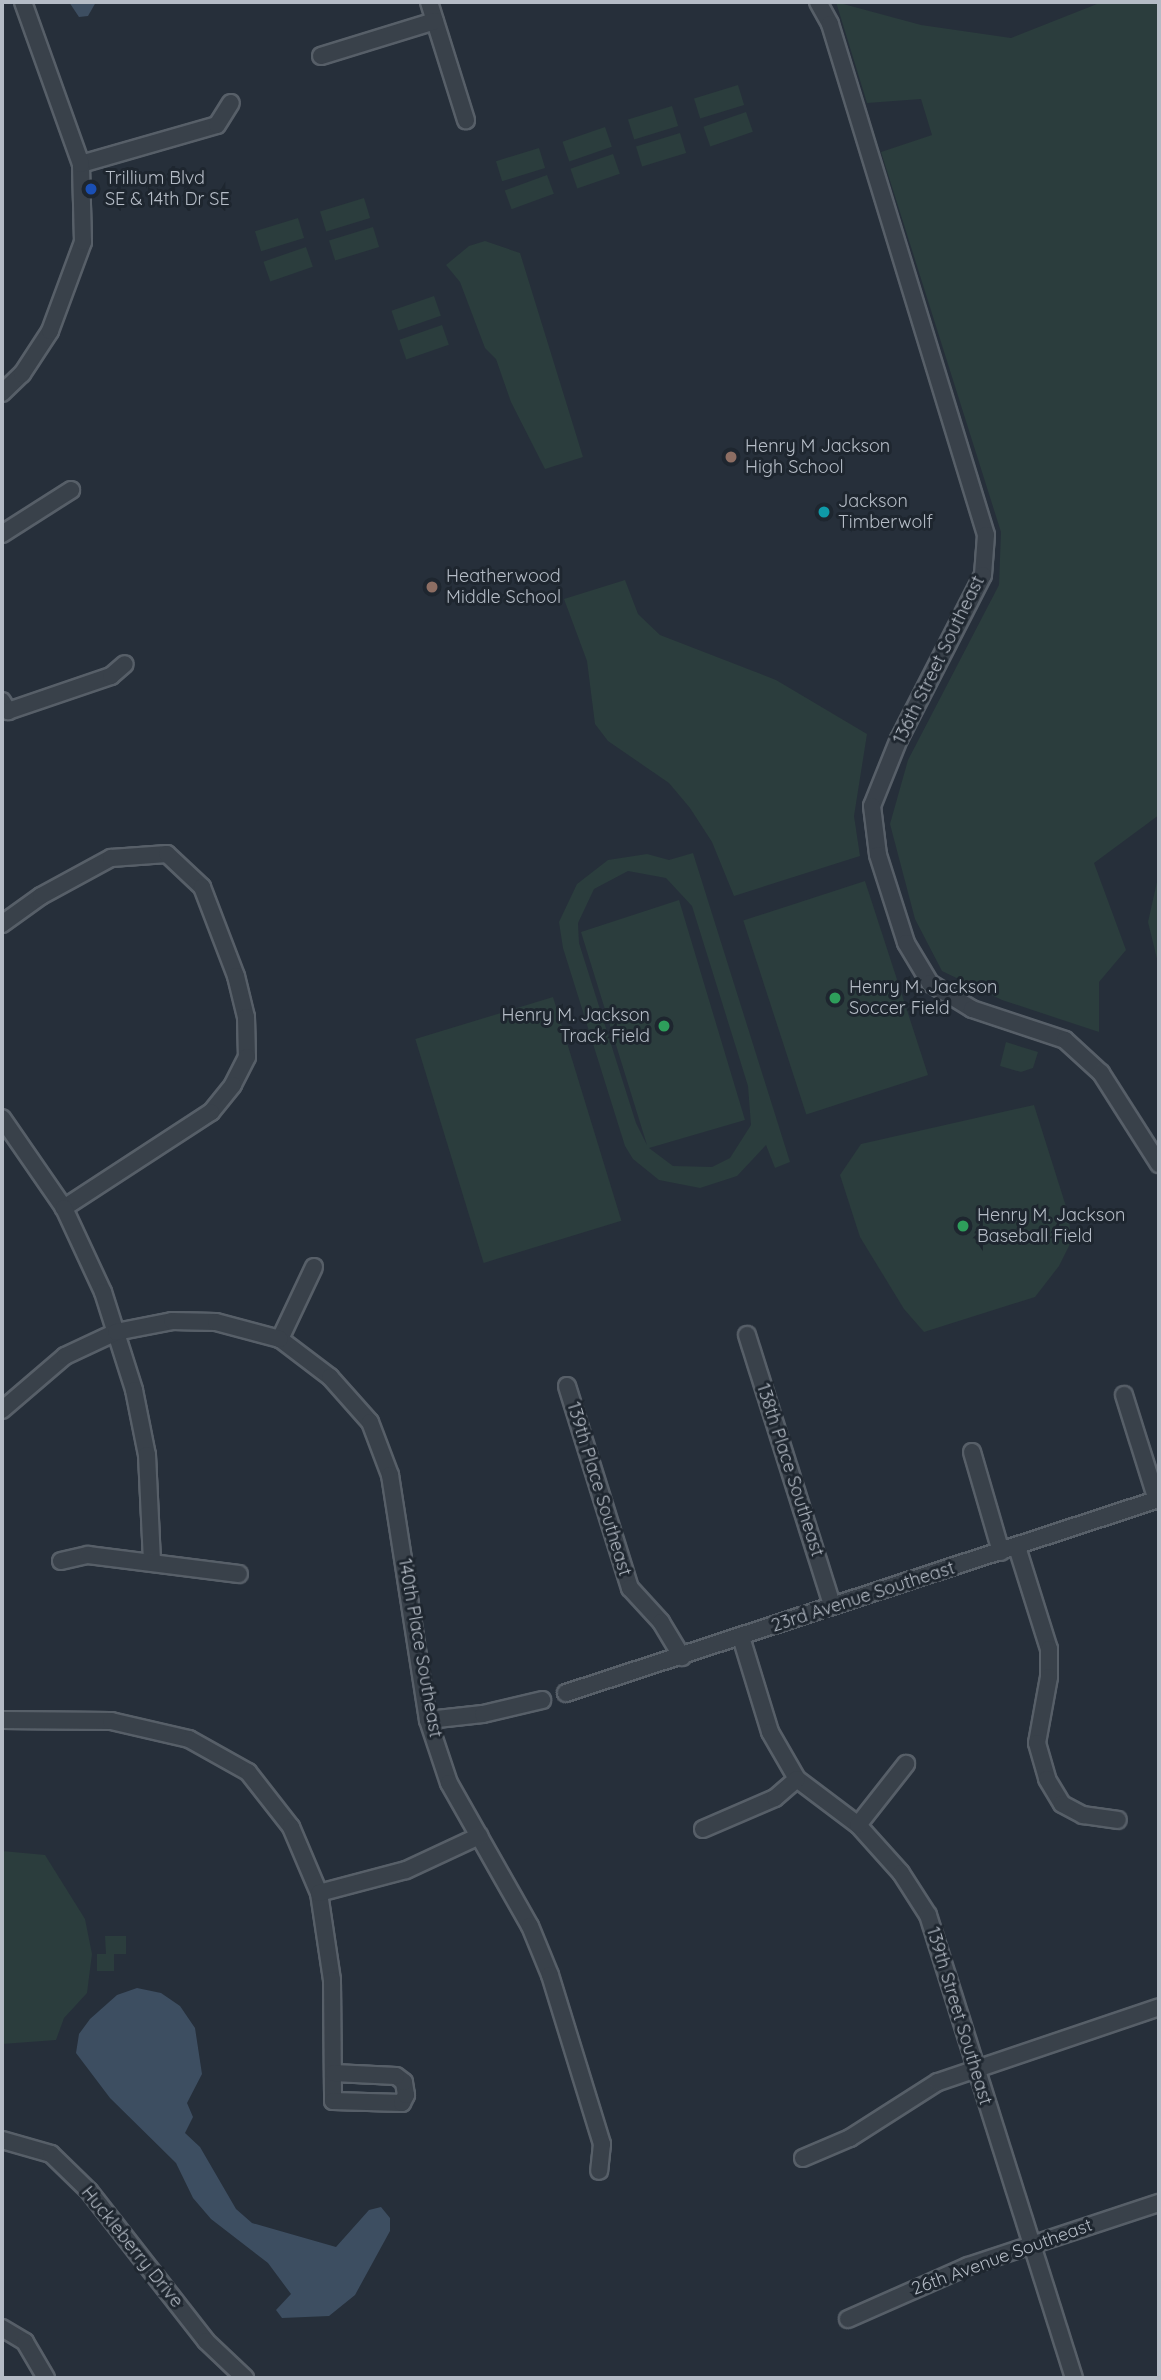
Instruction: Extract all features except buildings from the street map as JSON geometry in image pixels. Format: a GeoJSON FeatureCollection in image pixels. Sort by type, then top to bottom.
{"type":"FeatureCollection","features":[{"type":"Feature","properties":{"kind":"street"},"geometry":{"type":"LineString","coordinates":[[2,393],[36,353],[66,295],[83,242],[81,164],[23,2]]}},
{"type":"Feature","properties":{"kind":"street"},"geometry":{"type":"LineString","coordinates":[[429,2],[466,120]]}},
{"type":"Feature","properties":{"kind":"street","name":"136th Street Southeast"},"geometry":{"type":"LineString","coordinates":[[818,2],[830,23],[986,535],[983,575],[899,739],[872,806],[878,855],[906,943],[930,983],[972,1009],[1065,1040],[1101,1073],[1159,1164]]}},
{"type":"Feature","properties":{"kind":"street"},"geometry":{"type":"LineString","coordinates":[[321,56],[435,21]]}},
{"type":"Feature","properties":{"kind":"street"},"geometry":{"type":"LineString","coordinates":[[81,164],[217,125],[231,103]]}},
{"type":"Feature","properties":{"kind":"street"},"geometry":{"type":"LineString","coordinates":[[2,534],[71,490]]}},
{"type":"Feature","properties":{"kind":"street"},"geometry":{"type":"LineString","coordinates":[[2,701],[8,711],[111,677],[125,664]]}},
{"type":"Feature","properties":{"kind":"street"},"geometry":{"type":"LineString","coordinates":[[2,925],[40,896],[111,858],[167,853],[202,887],[236,976],[246,1017],[247,1057],[211,1112],[64,1208]]}},
{"type":"Feature","properties":{"kind":"street"},"geometry":{"type":"LineString","coordinates":[[2,1118],[64,1208],[103,1292],[116,1332],[147,1455],[152,1560]]}},
{"type":"Feature","properties":{"kind":"street"},"geometry":{"type":"LineString","coordinates":[[2,1410],[65,1356],[116,1332],[173,1321],[216,1322],[280,1339],[314,1267]]}},
{"type":"Feature","properties":{"kind":"street","name":"138th Place Southeast"},"geometry":{"type":"LineString","coordinates":[[747,1335],[832,1605]]}},
{"type":"Feature","properties":{"kind":"street","name":"140th Place Southeast"},"geometry":{"type":"LineString","coordinates":[[280,1339],[330,1377],[370,1422],[390,1475],[428,1720],[449,1783],[530,1926],[550,1975],[602,2144],[599,2171]]}},
{"type":"Feature","properties":{"kind":"street","name":"139th Place Southeast"},"geometry":{"type":"LineString","coordinates":[[567,1386],[630,1588],[661,1622],[682,1657]]}},
{"type":"Feature","properties":{"kind":"street"},"geometry":{"type":"LineString","coordinates":[[1124,1395],[1158,1499]]}},
{"type":"Feature","properties":{"kind":"street"},"geometry":{"type":"LineString","coordinates":[[972,1452],[1049,1648],[1049,1677],[1037,1743],[1047,1779],[1062,1804],[1083,1815],[1118,1820]]}},
{"type":"Feature","properties":{"kind":"street","name":"23rd Avenue Southeast"},"geometry":{"type":"LineString","coordinates":[[566,1693],[1158,1499]]}},
{"type":"Feature","properties":{"kind":"street"},"geometry":{"type":"LineString","coordinates":[[61,1561],[88,1555],[152,1560],[201,1572],[239,1574]]}},
{"type":"Feature","properties":{"kind":"street","name":"139th Street Southeast"},"geometry":{"type":"LineString","coordinates":[[741,1637],[769,1732],[797,1779],[859,1825],[901,1872],[928,1915],[1073,2378]]}},
{"type":"Feature","properties":{"kind":"street"},"geometry":{"type":"LineString","coordinates":[[428,1720],[483,1714],[542,1700]]}},
{"type":"Feature","properties":{"kind":"street"},"geometry":{"type":"LineString","coordinates":[[2,1720],[111,1721],[189,1739],[228,1758],[248,1772],[291,1827],[319,1894],[332,1980],[332,2101],[402,2103],[406,2095],[404,2082],[396,2076],[334,2073]]}},
{"type":"Feature","properties":{"kind":"street"},"geometry":{"type":"LineString","coordinates":[[859,1825],[906,1763]]}},
{"type":"Feature","properties":{"kind":"street"},"geometry":{"type":"LineString","coordinates":[[703,1829],[775,1798],[797,1779]]}},
{"type":"Feature","properties":{"kind":"street"},"geometry":{"type":"LineString","coordinates":[[319,1894],[406,1870],[478,1836]]}},
{"type":"Feature","properties":{"kind":"street"},"geometry":{"type":"LineString","coordinates":[[803,2158],[850,2138],[938,2082],[974,2067],[1159,2007]]}},
{"type":"Feature","properties":{"kind":"street","name":"Huckleberry Drive"},"geometry":{"type":"LineString","coordinates":[[2,2140],[51,2154],[138,2250],[206,2341],[245,2378]]}},
{"type":"Feature","properties":{"kind":"street","name":"26th Avenue Southeast"},"geometry":{"type":"LineString","coordinates":[[848,2319],[968,2266],[1159,2203]]}},
{"type":"Feature","properties":{"kind":"street"},"geometry":{"type":"LineString","coordinates":[[2,2328],[25,2342],[45,2376]]}},
{"type":"Feature","properties":{"kind":"shaded area"},"geometry":{"type":"Polygon","coordinates":[[[836,2],[921,25],[1011,38],[1102,2],[1159,2],[1159,815],[1094,863],[1126,950],[1099,982],[1099,1032],[1002,1000],[942,971],[915,919],[890,824],[908,760],[999,585],[1001,532],[881,152],[932,135],[921,99],[867,103],[836,2]]]}},
{"type":"Feature","properties":{"kind":"shaded area"},"geometry":{"type":"Polygon","coordinates":[[[738,85],[744,105],[700,119],[694,98],[738,85]]]}},
{"type":"Feature","properties":{"kind":"shaded area"},"geometry":{"type":"Polygon","coordinates":[[[672,106],[678,126],[634,140],[628,119],[672,106]]]}},
{"type":"Feature","properties":{"kind":"shaded area"},"geometry":{"type":"Polygon","coordinates":[[[746,112],[753,132],[710,147],[703,127],[746,112]]]}},
{"type":"Feature","properties":{"kind":"shaded area"},"geometry":{"type":"Polygon","coordinates":[[[605,127],[612,147],[569,162],[562,142],[605,127]]]}},
{"type":"Feature","properties":{"kind":"shaded area"},"geometry":{"type":"Polygon","coordinates":[[[680,133],[686,153],[642,167],[636,146],[680,133]]]}},
{"type":"Feature","properties":{"kind":"shaded area"},"geometry":{"type":"Polygon","coordinates":[[[539,148],[545,168],[502,181],[496,161],[539,148]]]}},
{"type":"Feature","properties":{"kind":"shaded area"},"geometry":{"type":"Polygon","coordinates":[[[613,154],[620,174],[577,189],[570,169],[613,154]]]}},
{"type":"Feature","properties":{"kind":"shaded area"},"geometry":{"type":"Polygon","coordinates":[[[547,175],[554,194],[512,209],[505,190],[547,175]]]}},
{"type":"Feature","properties":{"kind":"shaded area"},"geometry":{"type":"Polygon","coordinates":[[[364,198],[370,218],[326,232],[320,211],[364,198]]]}},
{"type":"Feature","properties":{"kind":"shaded area"},"geometry":{"type":"Polygon","coordinates":[[[298,218],[304,238],[261,251],[255,231],[298,218]]]}},
{"type":"Feature","properties":{"kind":"shaded area"},"geometry":{"type":"Polygon","coordinates":[[[373,227],[379,247],[335,261],[329,240],[373,227]]]}},
{"type":"Feature","properties":{"kind":"shaded area"},"geometry":{"type":"Polygon","coordinates":[[[485,241],[520,253],[583,457],[545,469],[511,402],[496,359],[485,348],[460,282],[446,265],[469,246],[485,241]]]}},
{"type":"Feature","properties":{"kind":"shaded area"},"geometry":{"type":"Polygon","coordinates":[[[306,247],[313,267],[270,282],[263,262],[306,247]]]}},
{"type":"Feature","properties":{"kind":"shaded area"},"geometry":{"type":"Polygon","coordinates":[[[434,296],[441,316],[398,331],[391,311],[434,296]]]}},
{"type":"Feature","properties":{"kind":"shaded area"},"geometry":{"type":"Polygon","coordinates":[[[442,325],[449,345],[406,360],[399,340],[442,325]]]}},
{"type":"Feature","properties":{"kind":"shaded area"},"geometry":{"type":"Polygon","coordinates":[[[625,580],[638,614],[660,635],[776,680],[867,734],[854,816],[860,856],[734,896],[712,842],[690,808],[669,783],[608,741],[595,724],[587,661],[564,599],[625,580]]]}},
{"type":"Feature","properties":{"kind":"shaded area","name":"Henry M. Jackson Track Field"},"geometry":{"type":"Polygon","coordinates":[[[693,853],[790,1162],[775,1168],[766,1145],[737,1176],[700,1188],[659,1180],[633,1159],[625,1146],[563,948],[559,922],[577,884],[608,860],[647,854],[669,860],[693,853]],[[628,871],[594,889],[578,923],[579,943],[636,1123],[647,1145],[581,932],[679,900],[745,1120],[649,1148],[673,1166],[712,1167],[730,1158],[751,1125],[748,1086],[692,906],[666,878],[628,871]]]}},
{"type":"Feature","properties":{"kind":"shaded area"},"geometry":{"type":"Polygon","coordinates":[[[1159,873],[1159,967],[1148,922],[1159,873]]]}},
{"type":"Feature","properties":{"kind":"shaded area","name":"Henry M. Jackson Soccer Field"},"geometry":{"type":"Polygon","coordinates":[[[865,881],[928,1075],[806,1115],[743,921],[865,881]]]}},
{"type":"Feature","properties":{"kind":"shaded area"},"geometry":{"type":"Polygon","coordinates":[[[553,997],[621,1221],[484,1263],[415,1039],[553,997]]]}},
{"type":"Feature","properties":{"kind":"shaded area"},"geometry":{"type":"Polygon","coordinates":[[[1006,1042],[1038,1052],[1033,1068],[1021,1072],[1000,1066],[1006,1042]]]}},
{"type":"Feature","properties":{"kind":"shaded area","name":"Henry M. Jackson Baseball Field"},"geometry":{"type":"Polygon","coordinates":[[[1034,1105],[1069,1216],[1071,1242],[1059,1266],[1035,1297],[924,1332],[904,1309],[860,1237],[840,1175],[861,1144],[1034,1105]]]}},
{"type":"Feature","properties":{"kind":"shaded area"},"geometry":{"type":"Polygon","coordinates":[[[2,1851],[45,1855],[85,1919],[92,1954],[87,1993],[64,2018],[56,2040],[2,2044],[2,1851]]]}},
{"type":"Feature","properties":{"kind":"shaded area"},"geometry":{"type":"Polygon","coordinates":[[[105,1936],[126,1936],[126,1954],[114,1954],[114,1971],[97,1971],[97,1954],[106,1954],[105,1936]]]}},
{"type":"Feature","properties":{"kind":"water"},"geometry":{"type":"Polygon","coordinates":[[[69,2],[96,2],[88,16],[79,17],[69,2]]]}},
{"type":"Feature","properties":{"kind":"water"},"geometry":{"type":"Polygon","coordinates":[[[137,1988],[161,1993],[180,2006],[195,2028],[202,2074],[187,2103],[193,2117],[185,2133],[200,2147],[236,2209],[252,2223],[336,2247],[369,2210],[381,2207],[390,2218],[390,2231],[355,2295],[329,2316],[282,2318],[276,2310],[291,2294],[268,2263],[211,2219],[193,2198],[176,2163],[110,2098],[76,2053],[79,2034],[90,2019],[117,1995],[137,1988]]]}},
{"type":"Feature","properties":{"kind":"place","name":"Trillium Blvd SE & 14th Dr SE"},"geometry":{"type":"Point","coordinates":[91,189]}},
{"type":"Feature","properties":{"kind":"place","name":"Henry M Jackson High School"},"geometry":{"type":"Point","coordinates":[731,457]}},
{"type":"Feature","properties":{"kind":"place","name":"Jackson Timberwolf"},"geometry":{"type":"Point","coordinates":[824,512]}},
{"type":"Feature","properties":{"kind":"place","name":"Heatherwood Middle School"},"geometry":{"type":"Point","coordinates":[432,587]}},
{"type":"Feature","properties":{"kind":"place","name":"Henry M. Jackson Soccer Field"},"geometry":{"type":"Point","coordinates":[835,998]}},
{"type":"Feature","properties":{"kind":"place","name":"Henry M. Jackson Track Field"},"geometry":{"type":"Point","coordinates":[664,1026]}},
{"type":"Feature","properties":{"kind":"place","name":"Henry M. Jackson Baseball Field"},"geometry":{"type":"Point","coordinates":[963,1226]}}]}
